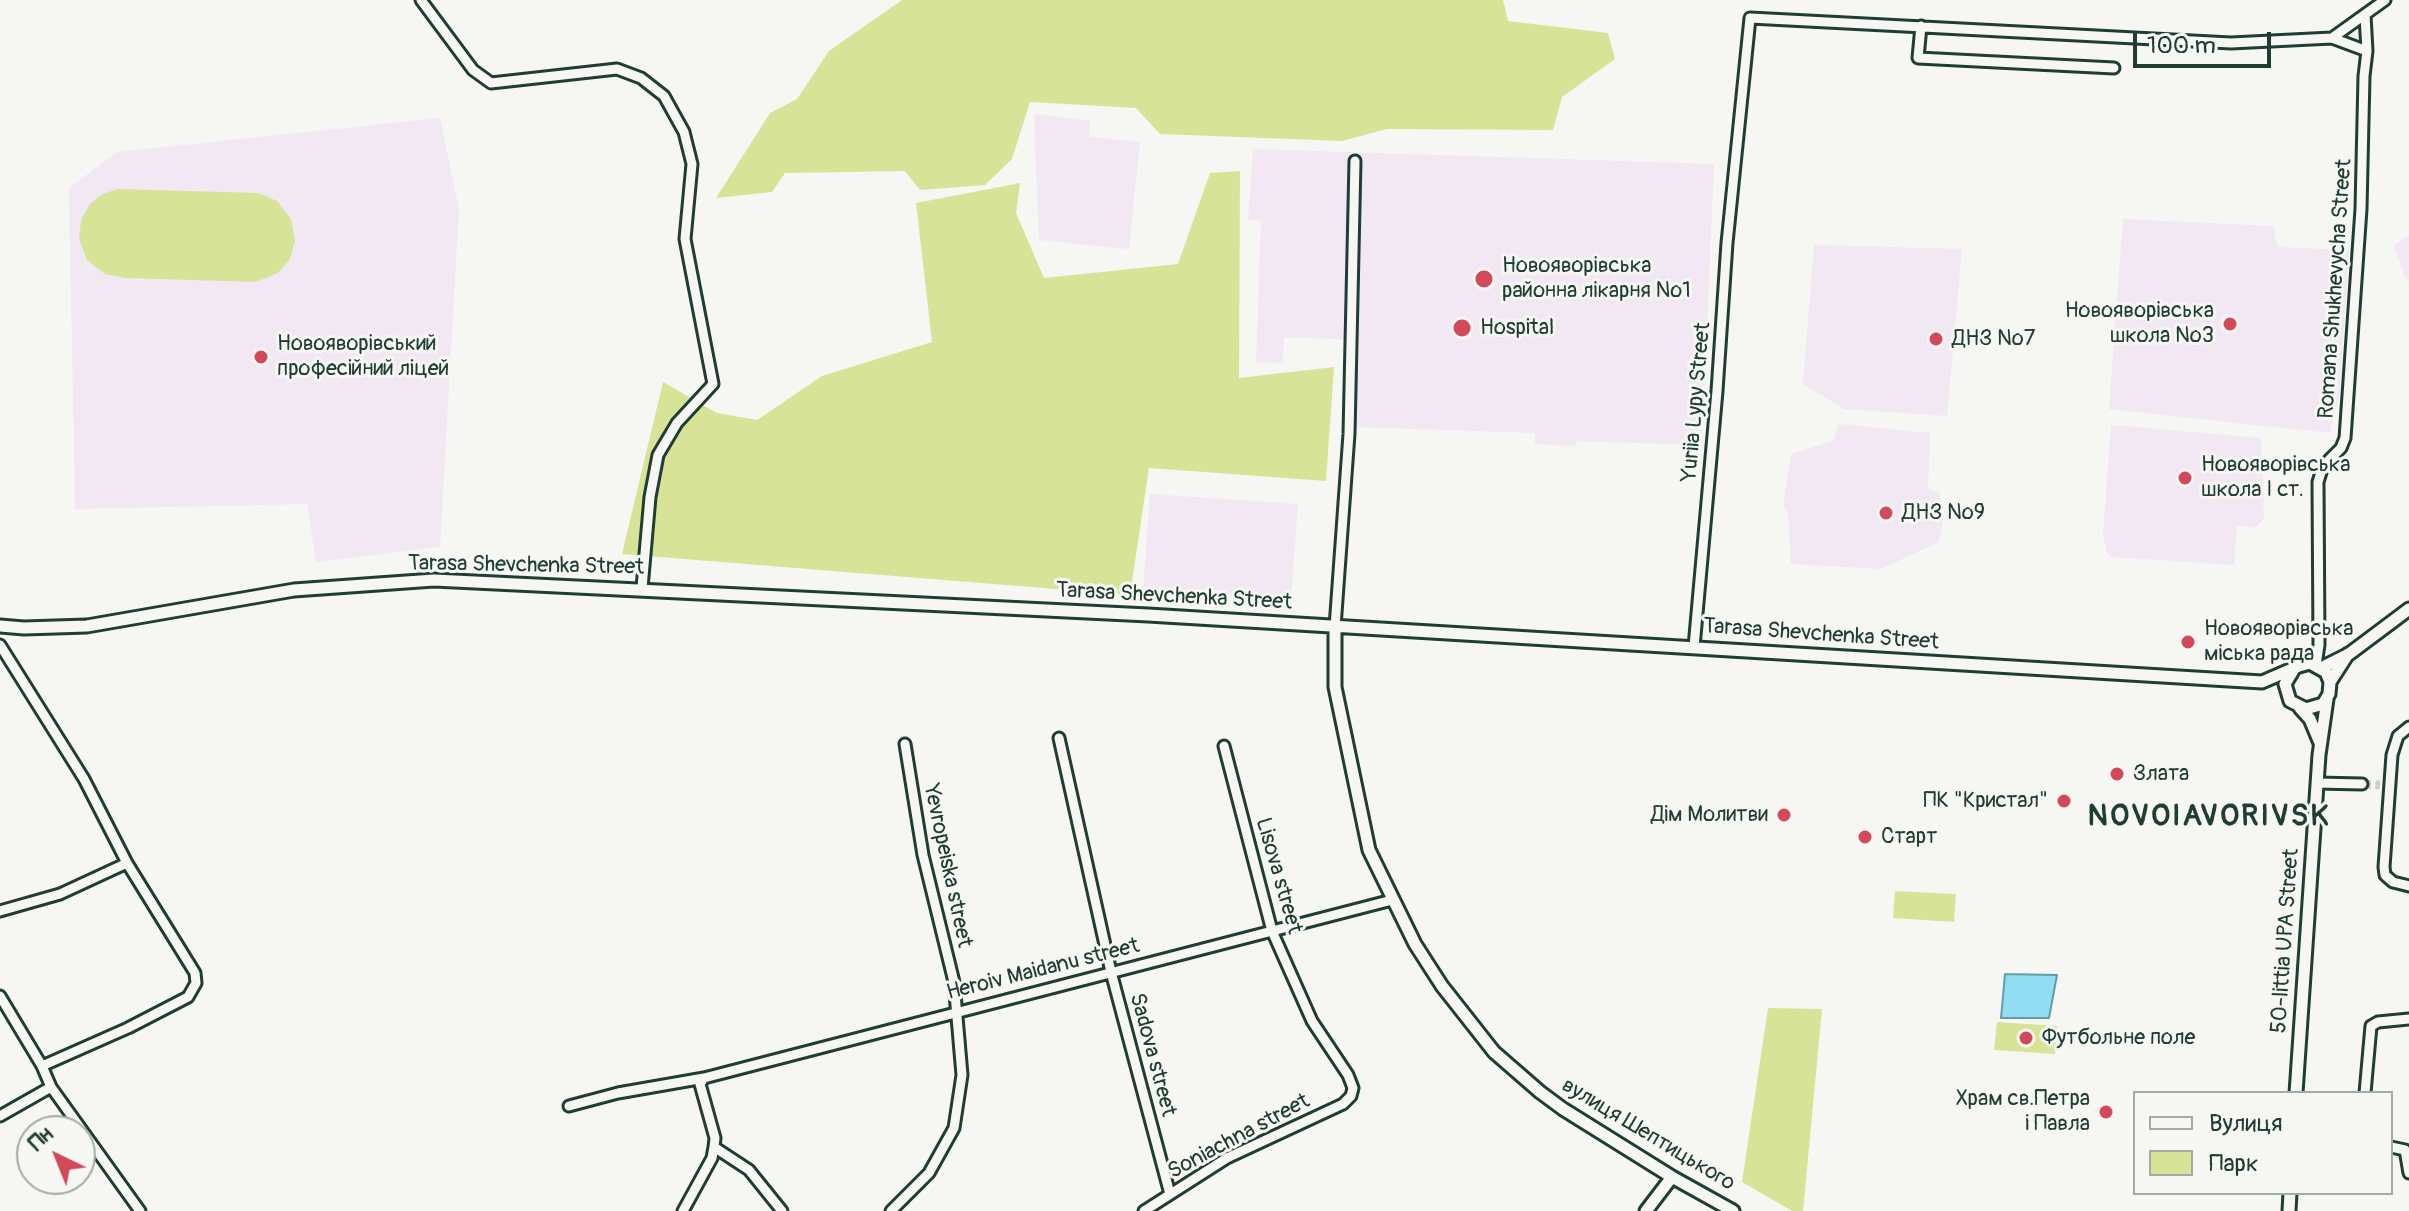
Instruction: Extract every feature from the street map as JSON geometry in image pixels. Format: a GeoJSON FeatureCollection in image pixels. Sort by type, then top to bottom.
{"type":"FeatureCollection","features":[{"type":"Feature","properties":{"kind":"street"},"geometry":{"type":"LineString","coordinates":[[421,0],[473,70],[491,83],[617,69],[641,78],[664,96],[684,132],[692,164],[685,239],[713,384],[677,423],[658,455],[642,588]]}},
{"type":"Feature","properties":{"kind":"street"},"geometry":{"type":"LineString","coordinates":[[2332,38],[2385,0]]}},
{"type":"Feature","properties":{"kind":"street","name":"Romana Shukhevycha Street"},"geometry":{"type":"LineString","coordinates":[[2319,666],[2318,482],[2323,466],[2341,448],[2345,438],[2361,209],[2367,51],[2365,15]]}},
{"type":"Feature","properties":{"kind":"street","name":"Yuriia Lypy Street"},"geometry":{"type":"LineString","coordinates":[[1694,647],[1727,243],[1750,18],[1921,26]]}},
{"type":"Feature","properties":{"kind":"street"},"geometry":{"type":"LineString","coordinates":[[2349,27],[2361,25],[2366,34],[2361,43],[2351,44]]}},
{"type":"Feature","properties":{"kind":"street"},"geometry":{"type":"LineString","coordinates":[[2114,68],[1918,58],[1921,26],[2231,43],[2332,38],[2367,51]]}},
{"type":"Feature","properties":{"kind":"street"},"geometry":{"type":"LineString","coordinates":[[2349,27],[2345,35],[2351,44]]}},
{"type":"Feature","properties":{"kind":"street"},"geometry":{"type":"LineString","coordinates":[[1335,627],[1349,434],[1355,161]]}},
{"type":"Feature","properties":{"kind":"street","name":"Tarasa Shevchenka Street"},"geometry":{"type":"LineString","coordinates":[[0,626],[87,626],[294,590],[434,580],[642,588],[2262,682],[2294,669]]}},
{"type":"Feature","properties":{"kind":"street"},"geometry":{"type":"LineString","coordinates":[[2320,744],[2314,726],[2287,696],[2285,684],[2294,669],[2304,664],[2319,666],[2349,654],[2409,609]]}},
{"type":"Feature","properties":{"kind":"street","name":"вулиця Шептицького"},"geometry":{"type":"LineString","coordinates":[[1335,627],[1335,687],[1369,850],[1415,944],[1442,986],[1494,1052],[1563,1109],[1733,1211]]}},
{"type":"Feature","properties":{"kind":"street"},"geometry":{"type":"LineString","coordinates":[[0,645],[84,779],[127,863],[195,973],[196,983],[188,997],[42,1066]]}},
{"type":"Feature","properties":{"kind":"street"},"geometry":{"type":"LineString","coordinates":[[2300,708],[2318,707],[2327,699],[2330,682],[2349,654]]}},
{"type":"Feature","properties":{"kind":"street"},"geometry":{"type":"LineString","coordinates":[[2319,666],[2330,682]]}},
{"type":"Feature","properties":{"kind":"street","name":"Tarasa Shevchenka Street"},"geometry":{"type":"LineString","coordinates":[[2262,682],[2287,696]]}},
{"type":"Feature","properties":{"kind":"street","name":"50-littia UPA Street"},"geometry":{"type":"LineString","coordinates":[[2296,1091],[2320,744],[2327,699]]}},
{"type":"Feature","properties":{"kind":"street"},"geometry":{"type":"LineString","coordinates":[[2409,727],[2398,736],[2394,745],[2385,785],[2385,875],[2393,882],[2409,886]]}},
{"type":"Feature","properties":{"kind":"street","name":"Sadova street"},"geometry":{"type":"LineString","coordinates":[[1059,738],[1111,972],[1170,1194]]}},
{"type":"Feature","properties":{"kind":"street","name":"Yevropeiska street"},"geometry":{"type":"LineString","coordinates":[[891,1211],[929,1173],[954,1128],[962,1075],[954,982],[923,855],[905,744]]}},
{"type":"Feature","properties":{"kind":"street","name":"Lisova street"},"geometry":{"type":"LineString","coordinates":[[1224,746],[1272,931],[1312,1021],[1348,1075],[1353,1088],[1351,1096]]}},
{"type":"Feature","properties":{"kind":"street"},"geometry":{"type":"LineString","coordinates":[[2317,783],[2362,784]]}},
{"type":"Feature","properties":{"kind":"street"},"geometry":{"type":"LineString","coordinates":[[0,911],[60,894],[127,863]]}},
{"type":"Feature","properties":{"kind":"street","name":"Heroiv Maidanu street"},"geometry":{"type":"LineString","coordinates":[[569,1106],[618,1093],[704,1078],[1392,900]]}},
{"type":"Feature","properties":{"kind":"street"},"geometry":{"type":"LineString","coordinates":[[0,996],[42,1066],[51,1087],[140,1211]]}},
{"type":"Feature","properties":{"kind":"street"},"geometry":{"type":"LineString","coordinates":[[2365,1091],[2371,1026],[2378,1022],[2409,1019]]}},
{"type":"Feature","properties":{"kind":"street"},"geometry":{"type":"LineString","coordinates":[[683,1211],[712,1158],[714,1147],[715,1138],[700,1084],[704,1078]]}},
{"type":"Feature","properties":{"kind":"street"},"geometry":{"type":"LineString","coordinates":[[0,1116],[51,1087]]}},
{"type":"Feature","properties":{"kind":"street","name":"Soniachna street"},"geometry":{"type":"LineString","coordinates":[[1144,1211],[1227,1158],[1343,1104],[1351,1096]]}},
{"type":"Feature","properties":{"kind":"street"},"geometry":{"type":"LineString","coordinates":[[714,1147],[749,1170],[782,1211]]}},
{"type":"Feature","properties":{"kind":"street"},"geometry":{"type":"LineString","coordinates":[[2393,1147],[2405,1150],[2409,1173]]}},
{"type":"Feature","properties":{"kind":"street"},"geometry":{"type":"LineString","coordinates":[[1646,1211],[1672,1177]]}},
{"type":"Feature","properties":{"kind":"shaded area"},"geometry":{"type":"Polygon","coordinates":[[[1034,114],[1090,121],[1089,137],[1140,142],[1129,249],[1039,240],[1034,114]]]}},
{"type":"Feature","properties":{"kind":"shaded area","name":"Новояворівський професійний ліцей"},"geometry":{"type":"Polygon","coordinates":[[[440,118],[459,209],[440,547],[316,562],[307,504],[75,509],[69,188],[117,152],[440,118]]]}},
{"type":"Feature","properties":{"kind":"shaded area","name":"Новояворівська районна лікарня №1"},"geometry":{"type":"Polygon","coordinates":[[[1253,149],[1714,164],[1702,445],[1576,441],[1576,446],[1535,444],[1535,433],[1356,427],[1359,340],[1284,337],[1283,363],[1256,362],[1261,221],[1248,220],[1253,149]]]}},
{"type":"Feature","properties":{"kind":"shaded area","name":"Новояворівська школа №3"},"geometry":{"type":"Polygon","coordinates":[[[2123,219],[2273,226],[2278,247],[2349,250],[2339,397],[2330,433],[2109,409],[2123,219]]]}},
{"type":"Feature","properties":{"kind":"shaded area"},"geometry":{"type":"Polygon","coordinates":[[[2409,235],[2409,282],[2394,245],[2409,235]]]}},
{"type":"Feature","properties":{"kind":"shaded area"},"geometry":{"type":"Polygon","coordinates":[[[1814,245],[1962,249],[1947,416],[1844,409],[1803,384],[1814,245]]]}},
{"type":"Feature","properties":{"kind":"shaded area"},"geometry":{"type":"Polygon","coordinates":[[[1838,424],[1930,433],[1928,489],[1939,492],[1944,513],[1939,542],[1881,569],[1791,564],[1788,512],[1783,506],[1791,454],[1833,441],[1838,424]]]}},
{"type":"Feature","properties":{"kind":"shaded area","name":"Новояворівська школа І ст."},"geometry":{"type":"Polygon","coordinates":[[[2111,425],[2261,438],[2264,519],[2256,527],[2237,526],[2234,565],[2111,557],[2106,551],[2103,533],[2111,425]]]}},
{"type":"Feature","properties":{"kind":"shaded area"},"geometry":{"type":"Polygon","coordinates":[[[1150,494],[1298,504],[1291,599],[1143,590],[1150,494]]]}},
{"type":"Feature","properties":{"kind":"green space"},"geometry":{"type":"Polygon","coordinates":[[[902,0],[1503,0],[1508,21],[1608,33],[1615,59],[1562,97],[1553,130],[1387,129],[1342,141],[1160,134],[1136,108],[1030,102],[1012,159],[985,185],[920,190],[905,171],[785,173],[772,192],[716,198],[770,113],[797,99],[829,51],[902,0]]]}},
{"type":"Feature","properties":{"kind":"green space"},"geometry":{"type":"Polygon","coordinates":[[[1240,171],[1239,378],[1334,367],[1326,481],[1149,468],[1130,595],[622,554],[663,382],[717,413],[757,420],[822,376],[932,342],[916,203],[1020,183],[1016,213],[1044,278],[1178,264],[1210,173],[1240,171]]]}},
{"type":"Feature","properties":{"kind":"green space"},"geometry":{"type":"Polygon","coordinates":[[[117,189],[259,193],[277,201],[291,219],[295,241],[290,259],[278,273],[256,282],[125,278],[105,274],[87,260],[79,239],[81,220],[90,204],[101,195],[117,189]]]}},
{"type":"Feature","properties":{"kind":"green space"},"geometry":{"type":"Polygon","coordinates":[[[1895,891],[1956,894],[1954,922],[1893,918],[1895,891]]]}},
{"type":"Feature","properties":{"kind":"green space"},"geometry":{"type":"Polygon","coordinates":[[[1768,1008],[1822,1009],[1803,1211],[1792,1211],[1742,1182],[1768,1008]]]}},
{"type":"Feature","properties":{"kind":"green space","name":"Футбольне поле"},"geometry":{"type":"Polygon","coordinates":[[[1997,1022],[2057,1026],[2055,1054],[1994,1050],[1997,1022]]]}},
{"type":"Feature","properties":{"kind":"water"},"geometry":{"type":"Polygon","coordinates":[[[2005,974],[2057,975],[2049,1018],[2001,1018],[2005,974]]]}},
{"type":"Feature","properties":{"kind":"tunnel"},"geometry":{"type":"LineString","coordinates":[[2362,784],[2380,785]]}},
{"type":"Feature","properties":{"kind":"place","name":"Новояворівська районна лікарня №1"},"geometry":{"type":"Point","coordinates":[1484,279]}},
{"type":"Feature","properties":{"kind":"place","name":"Новояворівська школа №3"},"geometry":{"type":"Point","coordinates":[2230,324]}},
{"type":"Feature","properties":{"kind":"place","name":"Hospital"},"geometry":{"type":"Point","coordinates":[1462,328]}},
{"type":"Feature","properties":{"kind":"place","name":"ДНЗ №7"},"geometry":{"type":"Point","coordinates":[1936,339]}},
{"type":"Feature","properties":{"kind":"place","name":"Новояворівський професійний ліцей"},"geometry":{"type":"Point","coordinates":[261,357]}},
{"type":"Feature","properties":{"kind":"place","name":"Новояворівська школа І ст."},"geometry":{"type":"Point","coordinates":[2185,478]}},
{"type":"Feature","properties":{"kind":"place","name":"ДНЗ №9"},"geometry":{"type":"Point","coordinates":[1886,513]}},
{"type":"Feature","properties":{"kind":"place","name":"Новояворівська міська рада"},"geometry":{"type":"Point","coordinates":[2188,642]}},
{"type":"Feature","properties":{"kind":"place","name":"Злата"},"geometry":{"type":"Point","coordinates":[2117,774]}},
{"type":"Feature","properties":{"kind":"place","name":"ПК \"Кристал\""},"geometry":{"type":"Point","coordinates":[2064,801]}},
{"type":"Feature","properties":{"kind":"place","name":"Дім Молитви"},"geometry":{"type":"Point","coordinates":[1784,815]}},
{"type":"Feature","properties":{"kind":"place","name":"Старт"},"geometry":{"type":"Point","coordinates":[1865,837]}},
{"type":"Feature","properties":{"kind":"place","name":"Футбольне поле"},"geometry":{"type":"Point","coordinates":[2026,1038]}},
{"type":"Feature","properties":{"kind":"place","name":"Храм св.Петра і Павла"},"geometry":{"type":"Point","coordinates":[2106,1112]}},
{"type":"Feature","properties":{"kind":"district","name":"NOVOIAVORIVSK"},"geometry":{"type":"Point","coordinates":[2209,817]}}]}
